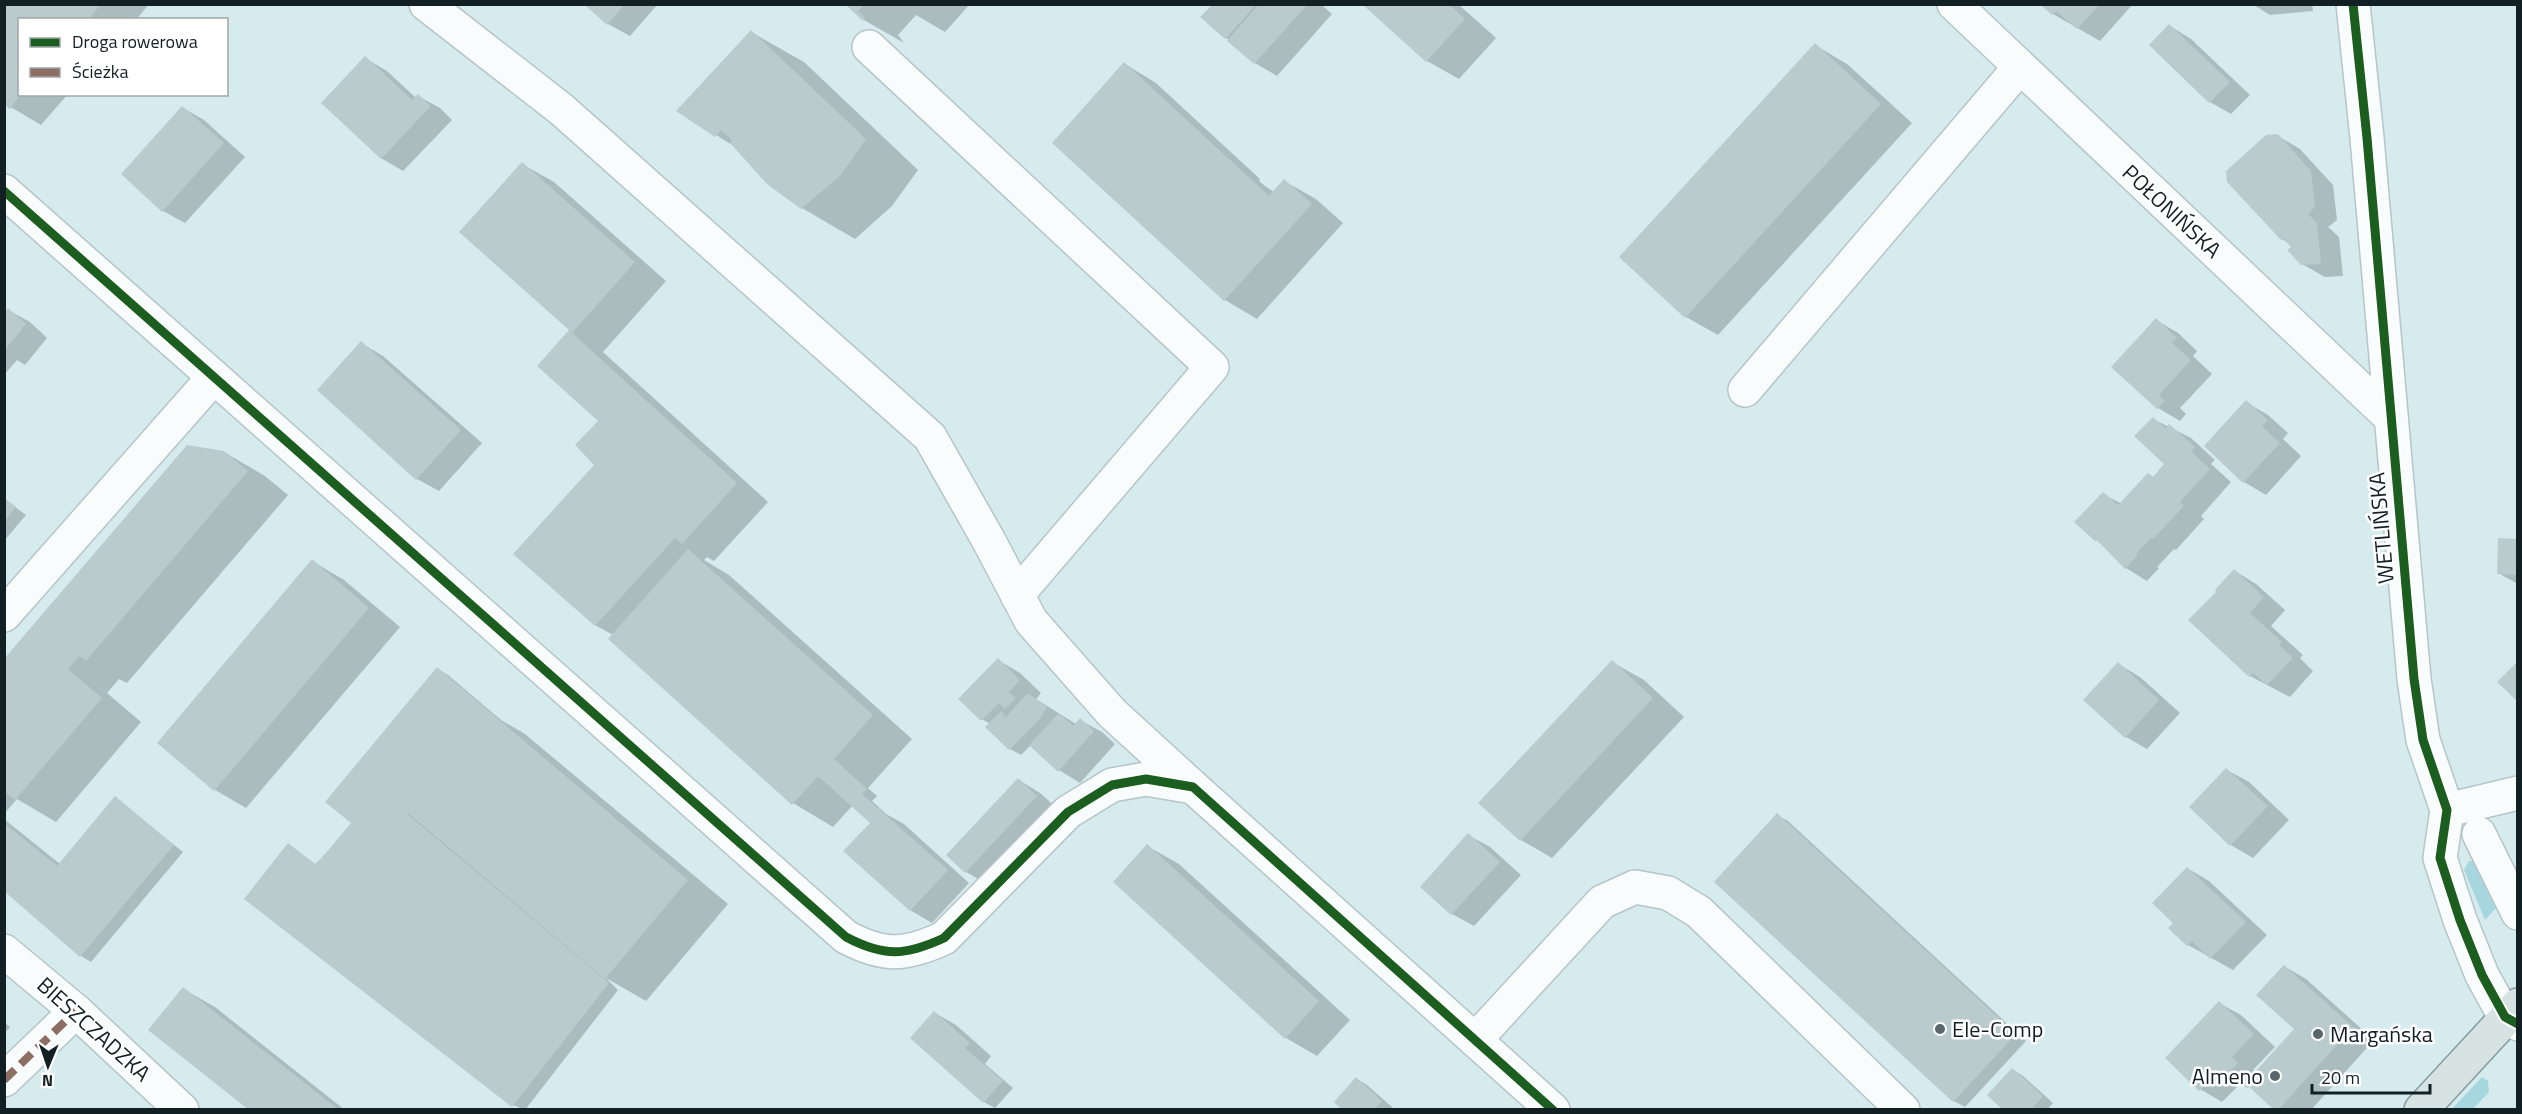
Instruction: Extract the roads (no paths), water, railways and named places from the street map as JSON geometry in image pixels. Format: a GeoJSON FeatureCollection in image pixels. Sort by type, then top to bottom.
{"type":"FeatureCollection","features":[{"type":"Feature","properties":{"kind":"main road"},"geometry":{"type":"LineString","coordinates":[[2421,1110],[2513,1015]]}},
{"type":"Feature","properties":{"kind":"street"},"geometry":{"type":"LineString","coordinates":[[426,4],[561,109],[930,437],[1031,621],[1112,713],[1553,1110]]}},
{"type":"Feature","properties":{"kind":"street","name":"POŁONIŃSKA"},"geometry":{"type":"LineString","coordinates":[[1954,4],[2391,418]]}},
{"type":"Feature","properties":{"kind":"street","name":"WETLIŃSKA"},"geometry":{"type":"LineString","coordinates":[[2353,4],[2367,138],[2414,679],[2423,740],[2447,810],[2440,858],[2460,920],[2482,975],[2513,1015]]}},
{"type":"Feature","properties":{"kind":"street"},"geometry":{"type":"LineString","coordinates":[[869,48],[1212,367],[1017,595]]}},
{"type":"Feature","properties":{"kind":"street"},"geometry":{"type":"LineString","coordinates":[[1745,390],[2020,67]]}},
{"type":"Feature","properties":{"kind":"street"},"geometry":{"type":"LineString","coordinates":[[4,191],[846,937],[867,948],[894,953],[919,949],[944,938],[1068,812],[1112,785],[1146,779],[1193,787]]}},
{"type":"Feature","properties":{"kind":"street"},"geometry":{"type":"LineString","coordinates":[[4,615],[214,377]]}},
{"type":"Feature","properties":{"kind":"street"},"geometry":{"type":"LineString","coordinates":[[2447,810],[2517,793]]}},
{"type":"Feature","properties":{"kind":"street"},"geometry":{"type":"LineString","coordinates":[[2447,810],[2479,834],[2517,854]]}},
{"type":"Feature","properties":{"kind":"street"},"geometry":{"type":"LineString","coordinates":[[2479,834],[2517,913]]}},
{"type":"Feature","properties":{"kind":"street"},"geometry":{"type":"LineString","coordinates":[[1475,1040],[1602,902],[1635,887],[1668,893],[1699,912],[1902,1110]]}},
{"type":"Feature","properties":{"kind":"street","name":"BIESZCZADZKA"},"geometry":{"type":"LineString","coordinates":[[4,951],[76,1011],[182,1110]]}},
{"type":"Feature","properties":{"kind":"street"},"geometry":{"type":"LineString","coordinates":[[4,1080],[76,1011]]}},
{"type":"Feature","properties":{"kind":"place","name":"Ele-Comp"},"geometry":{"type":"Point","coordinates":[1940,1029]}},
{"type":"Feature","properties":{"kind":"place","name":"Margańska"},"geometry":{"type":"Point","coordinates":[2318,1034]}},
{"type":"Feature","properties":{"kind":"place","name":"Almeno"},"geometry":{"type":"Point","coordinates":[2275,1076]}}]}
